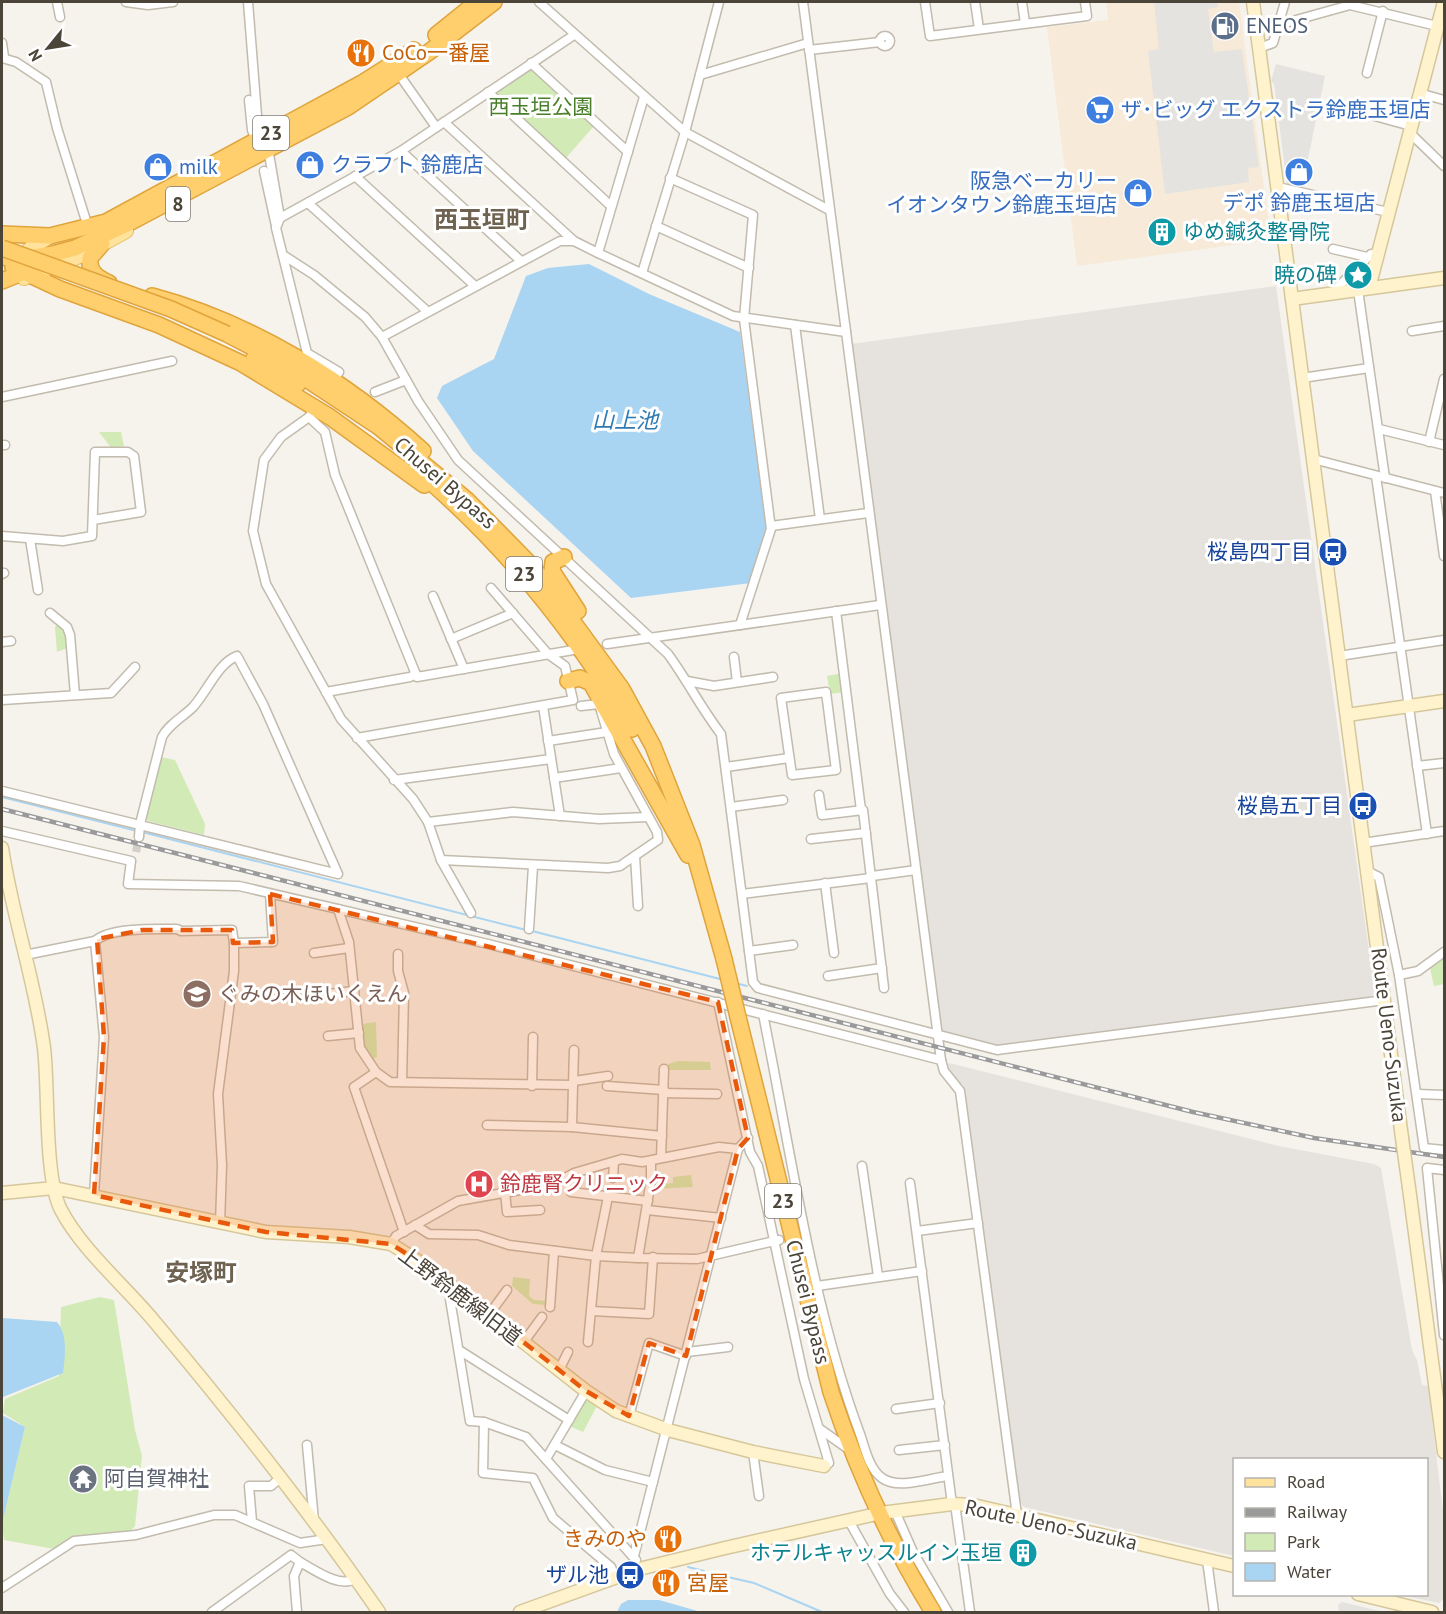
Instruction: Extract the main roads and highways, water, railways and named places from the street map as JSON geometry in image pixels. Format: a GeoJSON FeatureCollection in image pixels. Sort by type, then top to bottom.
{"type":"FeatureCollection","features":[{"type":"Feature","properties":{"kind":"highway","name":"23"},"geometry":{"type":"LineString","coordinates":[[2,234],[50,236],[88,227],[116,217],[257,134],[388,67],[439,33],[477,2]]}},
{"type":"Feature","properties":{"kind":"highway","name":"23"},"geometry":{"type":"LineString","coordinates":[[15,264],[96,239],[348,107],[494,2]]}},
{"type":"Feature","properties":{"kind":"highway"},"geometry":{"type":"LineString","coordinates":[[98,279],[91,270],[89,262],[102,244]]}},
{"type":"Feature","properties":{"kind":"highway","name":"Chusei Bypass"},"geometry":{"type":"LineString","coordinates":[[2,248],[160,305],[226,338],[344,414],[513,544],[563,607],[622,689],[646,733],[676,801],[708,905],[724,959],[820,1356],[854,1453],[888,1512],[931,1611]]}},
{"type":"Feature","properties":{"kind":"highway"},"geometry":{"type":"LineString","coordinates":[[15,264],[68,268],[195,308],[285,350],[345,389],[404,434],[436,462],[467,507]]}},
{"type":"Feature","properties":{"kind":"highway"},"geometry":{"type":"LineString","coordinates":[[2,281],[15,264]]}},
{"type":"Feature","properties":{"kind":"highway"},"geometry":{"type":"LineString","coordinates":[[15,264],[241,363],[330,417],[467,507]]}},
{"type":"Feature","properties":{"kind":"highway","name":"Chusei Bypass"},"geometry":{"type":"LineString","coordinates":[[15,264],[119,295],[226,338]]}},
{"type":"Feature","properties":{"kind":"highway","name":"Chusei Bypass"},"geometry":{"type":"LineString","coordinates":[[467,507],[524,574],[609,690],[646,752],[666,793],[708,905]]}},
{"type":"Feature","properties":{"kind":"highway"},"geometry":{"type":"LineString","coordinates":[[564,557],[553,562],[552,571],[610,656],[646,733]]}},
{"type":"Feature","properties":{"kind":"highway"},"geometry":{"type":"LineString","coordinates":[[568,681],[580,678],[591,683],[694,865]]}},
{"type":"Feature","properties":{"kind":"main road","name":"8"},"geometry":{"type":"LineString","coordinates":[[53,267],[102,244],[269,154],[348,107]]}},
{"type":"Feature","properties":{"kind":"main road"},"geometry":{"type":"LineString","coordinates":[[2,288],[15,264],[36,243],[50,236]]}},
{"type":"Feature","properties":{"kind":"water","name":"山上池"},"geometry":{"type":"Polygon","coordinates":[[[589,264],[649,294],[740,332],[767,530],[751,583],[631,598],[473,451],[437,398],[442,386],[494,359],[526,276],[548,268],[589,264]]]}},
{"type":"Feature","properties":{"kind":"water"},"geometry":{"type":"Polygon","coordinates":[[[2,1318],[57,1322],[63,1333],[65,1353],[63,1373],[3,1397],[2,1415],[2,1318]]]}},
{"type":"Feature","properties":{"kind":"water"},"geometry":{"type":"Polygon","coordinates":[[[2,1415],[25,1427],[2,1524],[2,1415]]]}},
{"type":"Feature","properties":{"kind":"water","name":"ザル池"},"geometry":{"type":"Polygon","coordinates":[[[628,1600],[659,1600],[701,1612],[617,1612],[621,1604],[628,1600]]]}},
{"type":"Feature","properties":{"kind":"waterway"},"geometry":{"type":"LineString","coordinates":[[2,797],[137,831]]}},
{"type":"Feature","properties":{"kind":"waterway"},"geometry":{"type":"LineString","coordinates":[[142,832],[526,930]]}},
{"type":"Feature","properties":{"kind":"waterway"},"geometry":{"type":"LineString","coordinates":[[532,931],[724,980]]}},
{"type":"Feature","properties":{"kind":"waterway"},"geometry":{"type":"LineString","coordinates":[[735,983],[747,986]]}},
{"type":"Feature","properties":{"kind":"waterway"},"geometry":{"type":"LineString","coordinates":[[688,1567],[704,1571]]}},
{"type":"Feature","properties":{"kind":"waterway"},"geometry":{"type":"LineString","coordinates":[[710,1573],[754,1583],[822,1612]]}},
{"type":"Feature","properties":{"kind":"tunnel"},"geometry":{"type":"LineString","coordinates":[[136,852],[139,837]]}},
{"type":"Feature","properties":{"kind":"railway"},"geometry":{"type":"LineString","coordinates":[[2,809],[1193,1112],[1314,1138],[1444,1157]]}},
{"type":"Feature","properties":{"kind":"place","name":"ENEOS"},"geometry":{"type":"Point","coordinates":[1225,26]}},
{"type":"Feature","properties":{"kind":"place","name":"CoCo一番屋"},"geometry":{"type":"Point","coordinates":[361,53]}},
{"type":"Feature","properties":{"kind":"place","name":"ザ･ビッグ エクストラ鈴鹿玉垣店"},"geometry":{"type":"Point","coordinates":[1100,110]}},
{"type":"Feature","properties":{"kind":"place","name":"クラフト 鈴鹿店"},"geometry":{"type":"Point","coordinates":[310,165]}},
{"type":"Feature","properties":{"kind":"place","name":"milk"},"geometry":{"type":"Point","coordinates":[158,167]}},
{"type":"Feature","properties":{"kind":"place","name":"デポ 鈴鹿玉垣店"},"geometry":{"type":"Point","coordinates":[1299,172]}},
{"type":"Feature","properties":{"kind":"place","name":"阪急ベーカリー イオンタウン鈴鹿玉垣店"},"geometry":{"type":"Point","coordinates":[1138,193]}},
{"type":"Feature","properties":{"kind":"place","name":"ゆめ鍼灸整骨院"},"geometry":{"type":"Point","coordinates":[1162,232]}},
{"type":"Feature","properties":{"kind":"place","name":"暁の碑"},"geometry":{"type":"Point","coordinates":[1358,275]}},
{"type":"Feature","properties":{"kind":"place","name":"桜島四丁目"},"geometry":{"type":"Point","coordinates":[1333,552]}},
{"type":"Feature","properties":{"kind":"place","name":"桜島五丁目"},"geometry":{"type":"Point","coordinates":[1363,806]}},
{"type":"Feature","properties":{"kind":"place","name":"ぐみの木ほいくえん"},"geometry":{"type":"Point","coordinates":[197,994]}},
{"type":"Feature","properties":{"kind":"place","name":"鈴鹿腎クリニック"},"geometry":{"type":"Point","coordinates":[479,1184]}},
{"type":"Feature","properties":{"kind":"place","name":"阿自賀神社"},"geometry":{"type":"Point","coordinates":[83,1479]}},
{"type":"Feature","properties":{"kind":"place","name":"きみのや"},"geometry":{"type":"Point","coordinates":[668,1539]}},
{"type":"Feature","properties":{"kind":"place","name":"ホテルキャッスルイン玉垣"},"geometry":{"type":"Point","coordinates":[1023,1553]}},
{"type":"Feature","properties":{"kind":"place","name":"ザル池"},"geometry":{"type":"Point","coordinates":[630,1575]}},
{"type":"Feature","properties":{"kind":"place","name":"宮屋"},"geometry":{"type":"Point","coordinates":[666,1583]}},
{"type":"Feature","properties":{"kind":"district","name":"西玉垣町"},"geometry":{"type":"Point","coordinates":[482,220]}},
{"type":"Feature","properties":{"kind":"district","name":"安塚町"},"geometry":{"type":"Point","coordinates":[201,1273]}},
{"type":"Feature","properties":{"kind":"park label","name":"西玉垣公園"},"geometry":{"type":"Point","coordinates":[541,107]}}]}
